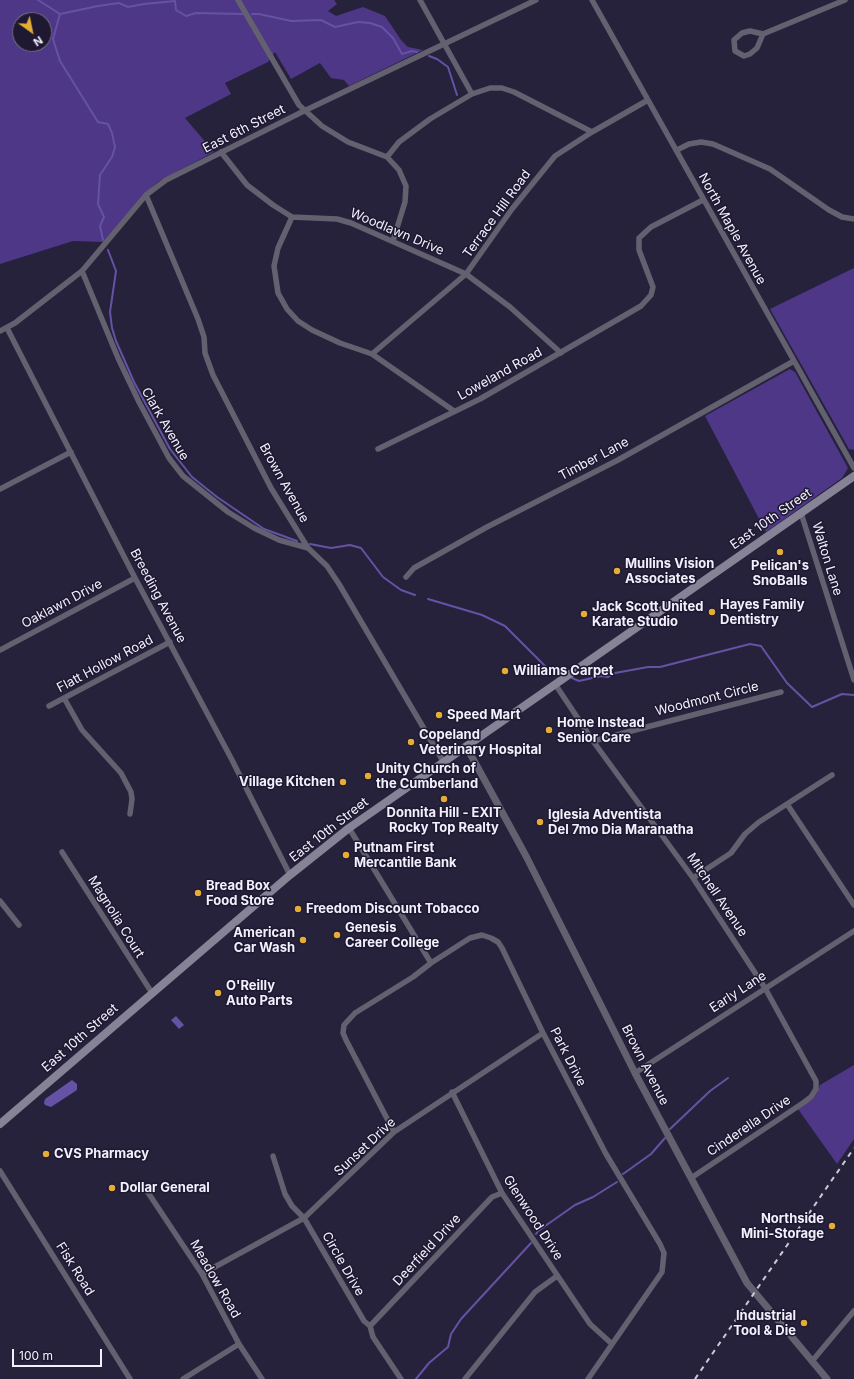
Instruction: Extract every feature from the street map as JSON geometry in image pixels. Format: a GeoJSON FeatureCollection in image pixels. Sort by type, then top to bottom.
{"type":"FeatureCollection","features":[{"type":"Feature","properties":{"kind":"main road","name":"East 10th Street"},"geometry":{"type":"LineString","coordinates":[[0,1124],[290,875],[349,828],[443,761],[854,476]]}},
{"type":"Feature","properties":{"kind":"street"},"geometry":{"type":"LineString","coordinates":[[238,0],[299,105],[304,111],[322,126],[348,142],[387,157],[399,170],[406,186],[405,202],[393,241]]}},
{"type":"Feature","properties":{"kind":"street"},"geometry":{"type":"LineString","coordinates":[[420,0],[472,94]]}},
{"type":"Feature","properties":{"kind":"street","name":"East 6th Street"},"geometry":{"type":"LineString","coordinates":[[0,331],[82,271],[146,195],[166,180],[304,111],[536,0]]}},
{"type":"Feature","properties":{"kind":"street","name":"North Maple Avenue"},"geometry":{"type":"LineString","coordinates":[[592,0],[854,468]]}},
{"type":"Feature","properties":{"kind":"street"},"geometry":{"type":"LineString","coordinates":[[763,34],[757,48],[750,54],[744,56],[735,51],[734,40],[742,33],[750,31],[763,34],[845,0]]}},
{"type":"Feature","properties":{"kind":"street"},"geometry":{"type":"LineString","coordinates":[[387,157],[400,142],[430,119],[472,94],[490,88],[502,88],[514,92],[592,132]]}},
{"type":"Feature","properties":{"kind":"street","name":"Terrace Hill Road"},"geometry":{"type":"LineString","coordinates":[[372,354],[466,274],[512,209],[541,172],[556,156],[592,132],[648,100]]}},
{"type":"Feature","properties":{"kind":"street"},"geometry":{"type":"LineString","coordinates":[[677,150],[695,143],[713,144],[770,169],[829,210],[842,217],[854,219]]}},
{"type":"Feature","properties":{"kind":"street","name":"Woodlawn Drive"},"geometry":{"type":"LineString","coordinates":[[221,152],[247,185],[273,205],[292,217],[337,219],[351,223],[466,274],[504,302],[561,353]]}},
{"type":"Feature","properties":{"kind":"street","name":"Brown Avenue"},"geometry":{"type":"LineString","coordinates":[[146,195],[198,319],[204,337],[205,353],[213,375],[271,488],[308,548],[327,566],[339,584],[443,761]]}},
{"type":"Feature","properties":{"kind":"street","name":"Loweland Road"},"geometry":{"type":"LineString","coordinates":[[292,217],[278,248],[274,266],[278,293],[287,309],[298,322],[312,330],[372,354],[454,410],[480,399],[641,306],[651,295],[653,287],[639,250],[640,238],[651,227],[703,200]]}},
{"type":"Feature","properties":{"kind":"street","name":"Clark Avenue"},"geometry":{"type":"LineString","coordinates":[[82,271],[124,370],[160,442],[178,470],[203,493],[247,524],[280,540],[308,548]]}},
{"type":"Feature","properties":{"kind":"street","name":"Breeding Avenue"},"geometry":{"type":"LineString","coordinates":[[6,328],[290,875]]}},
{"type":"Feature","properties":{"kind":"street","name":"Timber Lane"},"geometry":{"type":"LineString","coordinates":[[406,577],[414,568],[487,527],[618,460],[794,362]]}},
{"type":"Feature","properties":{"kind":"street"},"geometry":{"type":"LineString","coordinates":[[378,449],[454,410]]}},
{"type":"Feature","properties":{"kind":"street"},"geometry":{"type":"LineString","coordinates":[[0,489],[71,452]]}},
{"type":"Feature","properties":{"kind":"street","name":"Walton Lane"},"geometry":{"type":"LineString","coordinates":[[801,513],[854,680]]}},
{"type":"Feature","properties":{"kind":"street","name":"Oaklawn Drive"},"geometry":{"type":"LineString","coordinates":[[0,650],[135,578]]}},
{"type":"Feature","properties":{"kind":"street","name":"Flatt Hollow Road"},"geometry":{"type":"LineString","coordinates":[[49,706],[170,642]]}},
{"type":"Feature","properties":{"kind":"street","name":"Mitchell Avenue"},"geometry":{"type":"LineString","coordinates":[[555,684],[593,741],[693,878],[765,988],[813,1075],[816,1081],[816,1089]]}},
{"type":"Feature","properties":{"kind":"street","name":"Woodmont Circle"},"geometry":{"type":"LineString","coordinates":[[593,741],[781,692]]}},
{"type":"Feature","properties":{"kind":"street"},"geometry":{"type":"LineString","coordinates":[[64,698],[82,730],[120,772],[131,792],[132,800],[130,814]]}},
{"type":"Feature","properties":{"kind":"street","name":"Brown Avenue"},"geometry":{"type":"LineString","coordinates":[[466,746],[526,856],[635,1073],[751,1288],[827,1379]]}},
{"type":"Feature","properties":{"kind":"street"},"geometry":{"type":"LineString","coordinates":[[693,878],[731,853],[745,834],[759,822],[832,775]]}},
{"type":"Feature","properties":{"kind":"street"},"geometry":{"type":"LineString","coordinates":[[787,804],[854,905]]}},
{"type":"Feature","properties":{"kind":"street"},"geometry":{"type":"LineString","coordinates":[[349,828],[431,963],[413,977],[355,1012],[344,1025],[343,1033],[346,1040],[394,1132]]}},
{"type":"Feature","properties":{"kind":"street","name":"Magnolia Court"},"geometry":{"type":"LineString","coordinates":[[62,852],[152,993]]}},
{"type":"Feature","properties":{"kind":"street"},"geometry":{"type":"LineString","coordinates":[[0,901],[19,925]]}},
{"type":"Feature","properties":{"kind":"street","name":"Early Lane"},"geometry":{"type":"LineString","coordinates":[[635,1073],[854,931]]}},
{"type":"Feature","properties":{"kind":"street","name":"Park Drive"},"geometry":{"type":"LineString","coordinates":[[431,963],[470,938],[482,935],[498,942],[543,1033],[606,1154],[664,1253],[662,1272],[588,1379]]}},
{"type":"Feature","properties":{"kind":"street","name":"Sunset Drive"},"geometry":{"type":"LineString","coordinates":[[202,1274],[304,1218],[394,1132],[452,1092],[543,1033]]}},
{"type":"Feature","properties":{"kind":"street","name":"Cinderella Drive"},"geometry":{"type":"LineString","coordinates":[[691,1178],[803,1103],[811,1097],[816,1089]]}},
{"type":"Feature","properties":{"kind":"street","name":"Glenwood Drive"},"geometry":{"type":"LineString","coordinates":[[452,1092],[502,1193],[590,1324],[612,1344]]}},
{"type":"Feature","properties":{"kind":"street","name":"Circle Drive"},"geometry":{"type":"LineString","coordinates":[[273,1156],[285,1194],[292,1206],[304,1218],[364,1321],[370,1326],[373,1337],[401,1379]]}},
{"type":"Feature","properties":{"kind":"street","name":"Fisk Road"},"geometry":{"type":"LineString","coordinates":[[0,1167],[1,1173],[130,1379]]}},
{"type":"Feature","properties":{"kind":"street","name":"Meadow Road"},"geometry":{"type":"LineString","coordinates":[[147,1191],[202,1274],[239,1344],[262,1379]]}},
{"type":"Feature","properties":{"kind":"street","name":"Deerfield Drive"},"geometry":{"type":"LineString","coordinates":[[370,1326],[492,1197],[502,1193]]}},
{"type":"Feature","properties":{"kind":"street"},"geometry":{"type":"LineString","coordinates":[[464,1379],[535,1292],[557,1276]]}},
{"type":"Feature","properties":{"kind":"street"},"geometry":{"type":"LineString","coordinates":[[812,1360],[854,1311]]}},
{"type":"Feature","properties":{"kind":"street"},"geometry":{"type":"LineString","coordinates":[[183,1379],[239,1344]]}},
{"type":"Feature","properties":{"kind":"shaded area"},"geometry":{"type":"Polygon","coordinates":[[[0,0],[334,0],[337,4],[328,11],[336,16],[363,7],[385,16],[401,40],[408,47],[423,50],[349,86],[344,80],[331,78],[320,63],[291,79],[275,52],[268,62],[225,83],[231,94],[185,118],[214,152],[159,181],[142,196],[103,242],[73,241],[0,264],[0,0]]]}},
{"type":"Feature","properties":{"kind":"shaded area"},"geometry":{"type":"Polygon","coordinates":[[[854,268],[854,450],[849,449],[770,309],[854,268]]]}},
{"type":"Feature","properties":{"kind":"shaded area"},"geometry":{"type":"Polygon","coordinates":[[[790,369],[795,372],[848,468],[842,478],[766,532],[705,416],[790,369]]]}},
{"type":"Feature","properties":{"kind":"shaded area"},"geometry":{"type":"Polygon","coordinates":[[[176,1016],[184,1025],[179,1029],[171,1020],[176,1016]]]}},
{"type":"Feature","properties":{"kind":"shaded area"},"geometry":{"type":"Polygon","coordinates":[[[854,1065],[854,1139],[837,1164],[798,1109],[812,1100],[820,1085],[854,1065]]]}},
{"type":"Feature","properties":{"kind":"shaded area"},"geometry":{"type":"Polygon","coordinates":[[[72,1080],[77,1084],[77,1090],[51,1107],[45,1105],[45,1099],[72,1080]]]}},
{"type":"Feature","properties":{"kind":"waterway"},"geometry":{"type":"LineString","coordinates":[[38,0],[60,14],[53,39],[60,61],[98,122],[108,124],[112,133],[115,147],[112,157],[100,175],[98,204],[104,217],[100,226],[103,240]]}},
{"type":"Feature","properties":{"kind":"waterway"},"geometry":{"type":"LineString","coordinates":[[60,14],[119,3],[128,7],[175,1],[176,10],[186,16],[196,13],[243,14]]}},
{"type":"Feature","properties":{"kind":"waterway"},"geometry":{"type":"LineString","coordinates":[[252,14],[259,14],[291,21],[321,20],[335,27],[358,22],[370,23],[382,27],[393,38],[402,54],[412,51],[417,52]]}},
{"type":"Feature","properties":{"kind":"waterway"},"geometry":{"type":"LineString","coordinates":[[429,56],[437,59],[448,67],[457,95]]}},
{"type":"Feature","properties":{"kind":"waterway"},"geometry":{"type":"LineString","coordinates":[[108,250],[116,271],[110,312],[112,328],[116,341],[134,382],[170,449],[192,477],[217,497],[264,529],[297,541]]}},
{"type":"Feature","properties":{"kind":"waterway"},"geometry":{"type":"LineString","coordinates":[[310,544],[331,548],[350,545],[361,548],[383,577],[401,590],[415,595]]}},
{"type":"Feature","properties":{"kind":"waterway"},"geometry":{"type":"LineString","coordinates":[[428,599],[482,615],[505,626],[547,668],[561,674]]}},
{"type":"Feature","properties":{"kind":"waterway"},"geometry":{"type":"LineString","coordinates":[[572,678],[579,681],[601,676],[608,677],[615,673],[648,667],[660,667],[750,644],[761,646],[787,683],[812,707],[842,694],[854,695]]}},
{"type":"Feature","properties":{"kind":"waterway"},"geometry":{"type":"LineString","coordinates":[[670,1129],[710,1091],[728,1078]]}},
{"type":"Feature","properties":{"kind":"waterway"},"geometry":{"type":"LineString","coordinates":[[623,1174],[651,1154],[665,1138]]}},
{"type":"Feature","properties":{"kind":"waterway"},"geometry":{"type":"LineString","coordinates":[[536,1234],[538,1231],[575,1205],[593,1197],[617,1182]]}},
{"type":"Feature","properties":{"kind":"waterway"},"geometry":{"type":"LineString","coordinates":[[416,1379],[429,1363],[448,1347],[451,1334],[461,1319],[531,1243]]}},
{"type":"Feature","properties":{"kind":"railway"},"geometry":{"type":"LineString","coordinates":[[695,1379],[854,1148]]}},
{"type":"Feature","properties":{"kind":"place","name":"Pelican's SnoBalls"},"geometry":{"type":"Point","coordinates":[780,552]}},
{"type":"Feature","properties":{"kind":"place","name":"Mullins Vision Associates"},"geometry":{"type":"Point","coordinates":[617,571]}},
{"type":"Feature","properties":{"kind":"place","name":"Hayes Family Dentistry"},"geometry":{"type":"Point","coordinates":[712,612]}},
{"type":"Feature","properties":{"kind":"place","name":"Jack Scott United Karate Studio"},"geometry":{"type":"Point","coordinates":[584,614]}},
{"type":"Feature","properties":{"kind":"place","name":"Williams Carpet"},"geometry":{"type":"Point","coordinates":[505,671]}},
{"type":"Feature","properties":{"kind":"place","name":"Speed Mart"},"geometry":{"type":"Point","coordinates":[439,715]}},
{"type":"Feature","properties":{"kind":"place","name":"Home Instead Senior Care"},"geometry":{"type":"Point","coordinates":[549,730]}},
{"type":"Feature","properties":{"kind":"place","name":"Copeland Veterinary Hospital"},"geometry":{"type":"Point","coordinates":[411,742]}},
{"type":"Feature","properties":{"kind":"place","name":"Unity Church of the Cumberland"},"geometry":{"type":"Point","coordinates":[368,776]}},
{"type":"Feature","properties":{"kind":"place","name":"Village Kitchen"},"geometry":{"type":"Point","coordinates":[343,782]}},
{"type":"Feature","properties":{"kind":"place","name":"Donnita Hill - EXIT Rocky Top Realty"},"geometry":{"type":"Point","coordinates":[444,799]}},
{"type":"Feature","properties":{"kind":"place","name":"Iglesia Adventista Del 7mo Dia Maranatha"},"geometry":{"type":"Point","coordinates":[540,822]}},
{"type":"Feature","properties":{"kind":"place","name":"Putnam First Mercantile Bank"},"geometry":{"type":"Point","coordinates":[346,855]}},
{"type":"Feature","properties":{"kind":"place","name":"Bread Box Food Store"},"geometry":{"type":"Point","coordinates":[198,893]}},
{"type":"Feature","properties":{"kind":"place","name":"Freedom Discount Tobacco"},"geometry":{"type":"Point","coordinates":[298,909]}},
{"type":"Feature","properties":{"kind":"place","name":"Genesis Career College"},"geometry":{"type":"Point","coordinates":[337,935]}},
{"type":"Feature","properties":{"kind":"place","name":"American Car Wash"},"geometry":{"type":"Point","coordinates":[303,940]}},
{"type":"Feature","properties":{"kind":"place","name":"O'Reilly Auto Parts"},"geometry":{"type":"Point","coordinates":[218,993]}},
{"type":"Feature","properties":{"kind":"place","name":"CVS Pharmacy"},"geometry":{"type":"Point","coordinates":[46,1154]}},
{"type":"Feature","properties":{"kind":"place","name":"Dollar General"},"geometry":{"type":"Point","coordinates":[112,1188]}},
{"type":"Feature","properties":{"kind":"place","name":"Northside Mini-Storage"},"geometry":{"type":"Point","coordinates":[832,1226]}},
{"type":"Feature","properties":{"kind":"place","name":"Industrial Tool & Die"},"geometry":{"type":"Point","coordinates":[804,1323]}}]}
